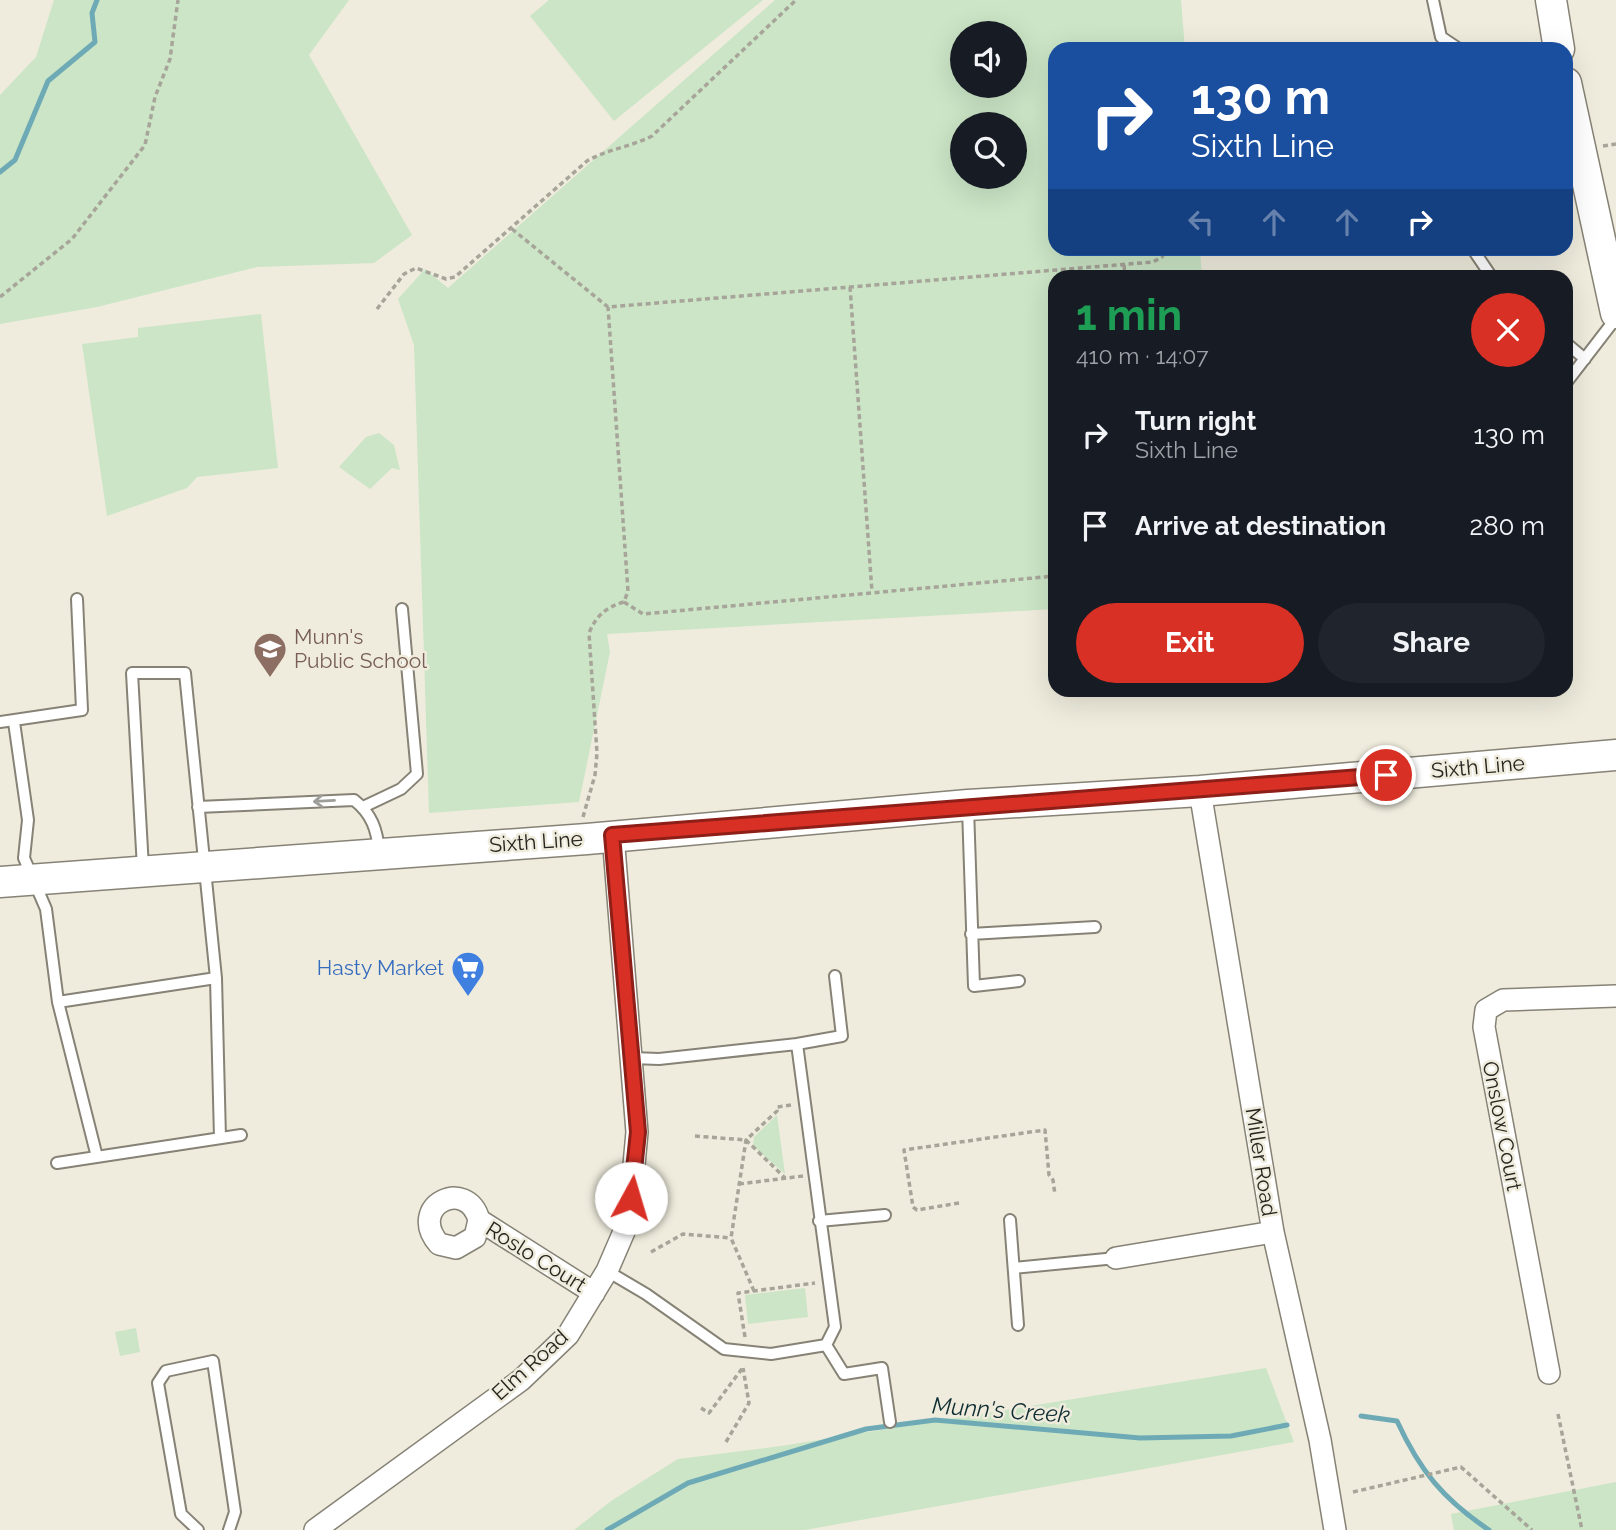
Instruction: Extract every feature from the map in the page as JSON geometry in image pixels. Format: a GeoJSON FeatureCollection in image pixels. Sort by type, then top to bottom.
{"type":"FeatureCollection","features":[{"type":"Feature","properties":{"kind":"street"},"geometry":{"type":"LineString","coordinates":[[1551,0],[1558,42]]}},
{"type":"Feature","properties":{"kind":"street"},"geometry":{"type":"LineString","coordinates":[[1573,115],[1616,313]]}},
{"type":"Feature","properties":{"kind":"street","name":"Sixth Line"},"geometry":{"type":"LineString","coordinates":[[0,883],[600,837],[968,805],[1200,791],[1616,755]]}},
{"type":"Feature","properties":{"kind":"street","name":"Miller Road"},"geometry":{"type":"LineString","coordinates":[[1200,791],[1273,1232],[1320,1440],[1335,1530]]}},
{"type":"Feature","properties":{"kind":"street","name":"Elm Road"},"geometry":{"type":"LineString","coordinates":[[315,1530],[521,1380],[568,1335],[607,1272],[629,1220],[638,1132],[621,965],[600,837]]}},
{"type":"Feature","properties":{"kind":"street","name":"Onslow Court"},"geometry":{"type":"LineString","coordinates":[[1549,1373],[1484,1027],[1486,1010],[1503,1000],[1616,996]]}},
{"type":"Feature","properties":{"kind":"street","name":"Roslo Court"},"geometry":{"type":"LineString","coordinates":[[479,1220],[594,1293]]}},
{"type":"Feature","properties":{"kind":"street"},"geometry":{"type":"LineString","coordinates":[[1116,1258],[1273,1232]]}},
{"type":"Feature","properties":{"kind":"lane"},"geometry":{"type":"LineString","coordinates":[[1433,0],[1441,37],[1448,42]]}},
{"type":"Feature","properties":{"kind":"lane"},"geometry":{"type":"LineString","coordinates":[[1573,374],[1616,318]]}},
{"type":"Feature","properties":{"kind":"lane"},"geometry":{"type":"LineString","coordinates":[[1573,349],[1585,359]]}},
{"type":"Feature","properties":{"kind":"lane"},"geometry":{"type":"LineString","coordinates":[[0,722],[82,710],[77,599]]}},
{"type":"Feature","properties":{"kind":"lane"},"geometry":{"type":"LineString","coordinates":[[363,807],[401,789],[417,774],[402,609]]}},
{"type":"Feature","properties":{"kind":"lane"},"geometry":{"type":"LineString","coordinates":[[143,872],[132,673],[185,673],[216,978],[220,1138]]}},
{"type":"Feature","properties":{"kind":"lane"},"geometry":{"type":"LineString","coordinates":[[14,722],[28,820],[24,858],[46,909],[58,1002],[97,1157]]}},
{"type":"Feature","properties":{"kind":"lane"},"geometry":{"type":"LineString","coordinates":[[198,807],[354,800],[363,807],[377,830],[379,854]]}},
{"type":"Feature","properties":{"kind":"lane"},"geometry":{"type":"LineString","coordinates":[[968,805],[974,986],[1019,981]]}},
{"type":"Feature","properties":{"kind":"lane"},"geometry":{"type":"LineString","coordinates":[[971,934],[1095,928]]}},
{"type":"Feature","properties":{"kind":"lane"},"geometry":{"type":"LineString","coordinates":[[632,1058],[659,1059],[797,1044],[842,1036],[835,976]]}},
{"type":"Feature","properties":{"kind":"lane"},"geometry":{"type":"LineString","coordinates":[[58,1002],[216,978]]}},
{"type":"Feature","properties":{"kind":"lane"},"geometry":{"type":"LineString","coordinates":[[797,1044],[835,1327],[826,1345]]}},
{"type":"Feature","properties":{"kind":"lane"},"geometry":{"type":"LineString","coordinates":[[57,1163],[241,1135]]}},
{"type":"Feature","properties":{"kind":"lane"},"geometry":{"type":"LineString","coordinates":[[819,1221],[885,1215]]}},
{"type":"Feature","properties":{"kind":"lane"},"geometry":{"type":"LineString","coordinates":[[1010,1220],[1018,1325]]}},
{"type":"Feature","properties":{"kind":"lane"},"geometry":{"type":"LineString","coordinates":[[1014,1268],[1116,1258]]}},
{"type":"Feature","properties":{"kind":"lane"},"geometry":{"type":"LineString","coordinates":[[607,1272],[646,1294],[723,1349],[771,1354],[826,1345]]}},
{"type":"Feature","properties":{"kind":"lane"},"geometry":{"type":"LineString","coordinates":[[826,1345],[844,1374],[882,1368],[890,1422]]}},
{"type":"Feature","properties":{"kind":"lane"},"geometry":{"type":"LineString","coordinates":[[198,1530],[181,1514],[159,1383],[166,1371],[213,1361],[235,1512],[229,1530]]}},
{"type":"Feature","properties":{"kind":"path"},"geometry":{"type":"LineString","coordinates":[[0,297],[72,239],[145,145],[155,97],[170,59],[178,0]]}},
{"type":"Feature","properties":{"kind":"path"},"geometry":{"type":"LineString","coordinates":[[377,309],[404,274],[416,268],[446,279],[455,277],[587,161],[604,151],[633,146],[652,136],[796,0]]}},
{"type":"Feature","properties":{"kind":"path"},"geometry":{"type":"LineString","coordinates":[[512,229],[608,307],[1048,270]]}},
{"type":"Feature","properties":{"kind":"path"},"geometry":{"type":"LineString","coordinates":[[1052,270],[1153,262],[1163,256]]}},
{"type":"Feature","properties":{"kind":"path"},"geometry":{"type":"LineString","coordinates":[[1124,264],[1124,270]]}},
{"type":"Feature","properties":{"kind":"path"},"geometry":{"type":"LineString","coordinates":[[849,287],[872,593]]}},
{"type":"Feature","properties":{"kind":"path"},"geometry":{"type":"LineString","coordinates":[[608,307],[628,591],[624,602]]}},
{"type":"Feature","properties":{"kind":"path"},"geometry":{"type":"LineString","coordinates":[[600,837],[582,813],[595,775],[597,753],[589,633],[593,622],[608,607],[624,602],[643,614],[1048,577]]}},
{"type":"Feature","properties":{"kind":"path"},"geometry":{"type":"LineString","coordinates":[[754,1291],[730,1238],[746,1140],[777,1111],[777,1107],[804,1103]]}},
{"type":"Feature","properties":{"kind":"path"},"geometry":{"type":"LineString","coordinates":[[959,1203],[917,1210],[913,1207],[904,1150],[1045,1130],[1049,1175],[1053,1180],[1055,1195]]}},
{"type":"Feature","properties":{"kind":"path"},"geometry":{"type":"LineString","coordinates":[[695,1136],[746,1140],[785,1178]]}},
{"type":"Feature","properties":{"kind":"path"},"geometry":{"type":"LineString","coordinates":[[739,1184],[816,1174]]}},
{"type":"Feature","properties":{"kind":"path"},"geometry":{"type":"LineString","coordinates":[[651,1252],[683,1234],[730,1238]]}},
{"type":"Feature","properties":{"kind":"path"},"geometry":{"type":"LineString","coordinates":[[701,1408],[709,1413],[751,1353],[738,1293],[828,1281]]}},
{"type":"Feature","properties":{"kind":"path"},"geometry":{"type":"LineString","coordinates":[[726,1442],[749,1403],[743,1368]]}},
{"type":"Feature","properties":{"kind":"path"},"geometry":{"type":"LineString","coordinates":[[1558,1414],[1582,1530]]}},
{"type":"Feature","properties":{"kind":"path"},"geometry":{"type":"LineString","coordinates":[[1353,1492],[1461,1467],[1532,1530]]}},
{"type":"Feature","properties":{"kind":"green space"},"geometry":{"type":"Polygon","coordinates":[[[54,0],[349,0],[309,55],[412,235],[374,263],[257,267],[97,307],[0,324],[0,95],[36,57],[54,0]]]}},
{"type":"Feature","properties":{"kind":"green space"},"geometry":{"type":"Polygon","coordinates":[[[549,0],[763,0],[614,121],[530,16],[549,0]]]}},
{"type":"Feature","properties":{"kind":"green space"},"geometry":{"type":"Polygon","coordinates":[[[775,0],[1181,0],[1184,42],[1048,42],[1048,256],[1201,256],[1202,270],[1048,270],[1048,609],[607,634],[610,652],[579,802],[429,813],[414,345],[398,299],[425,269],[448,288],[775,0]]]}},
{"type":"Feature","properties":{"kind":"green space"},"geometry":{"type":"Polygon","coordinates":[[[261,314],[278,468],[197,477],[187,488],[107,516],[82,344],[138,337],[138,328],[261,314]]]}},
{"type":"Feature","properties":{"kind":"green space"},"geometry":{"type":"Polygon","coordinates":[[[379,433],[394,445],[400,470],[392,468],[370,489],[339,467],[366,437],[379,433]]]}},
{"type":"Feature","properties":{"kind":"green space"},"geometry":{"type":"Polygon","coordinates":[[[777,1115],[785,1174],[753,1146],[754,1137],[777,1115]]]}},
{"type":"Feature","properties":{"kind":"green space"},"geometry":{"type":"Polygon","coordinates":[[[805,1288],[808,1317],[748,1324],[745,1295],[805,1288]]]}},
{"type":"Feature","properties":{"kind":"green space"},"geometry":{"type":"Polygon","coordinates":[[[136,1328],[140,1352],[120,1356],[115,1332],[136,1328]]]}},
{"type":"Feature","properties":{"kind":"green space"},"geometry":{"type":"Polygon","coordinates":[[[1266,1368],[1294,1442],[805,1530],[574,1530],[611,1501],[678,1459],[781,1446],[1266,1368]]]}},
{"type":"Feature","properties":{"kind":"green space"},"geometry":{"type":"Polygon","coordinates":[[[1616,1482],[1616,1530],[1454,1530],[1451,1514],[1616,1482]]]}},
{"type":"Feature","properties":{"kind":"waterway"},"geometry":{"type":"LineString","coordinates":[[0,172],[15,160],[48,81],[95,42],[92,13],[97,0]]}},
{"type":"Feature","properties":{"kind":"waterway","name":"Munn's Creek"},"geometry":{"type":"LineString","coordinates":[[1361,1416],[1397,1421],[1434,1483],[1458,1507],[1489,1530]]}},
{"type":"Feature","properties":{"kind":"waterway","name":"Munn's Creek"},"geometry":{"type":"LineString","coordinates":[[607,1530],[688,1483],[866,1429],[935,1420],[1140,1438],[1231,1436],[1287,1425]]}},
{"type":"Feature","properties":{"kind":"place","name":"Munn's Public School"},"geometry":{"type":"Point","coordinates":[270,679]}},
{"type":"Feature","properties":{"kind":"place","name":"Hasty Market"},"geometry":{"type":"Point","coordinates":[468,998]}},
{"type":"Feature","properties":{"kind":"route"},"geometry":{"type":"LineString","coordinates":[[631,1198],[638,1132],[621,965],[616,859],[612,835],[968,805],[1200,791],[1386,775]]}}]}
